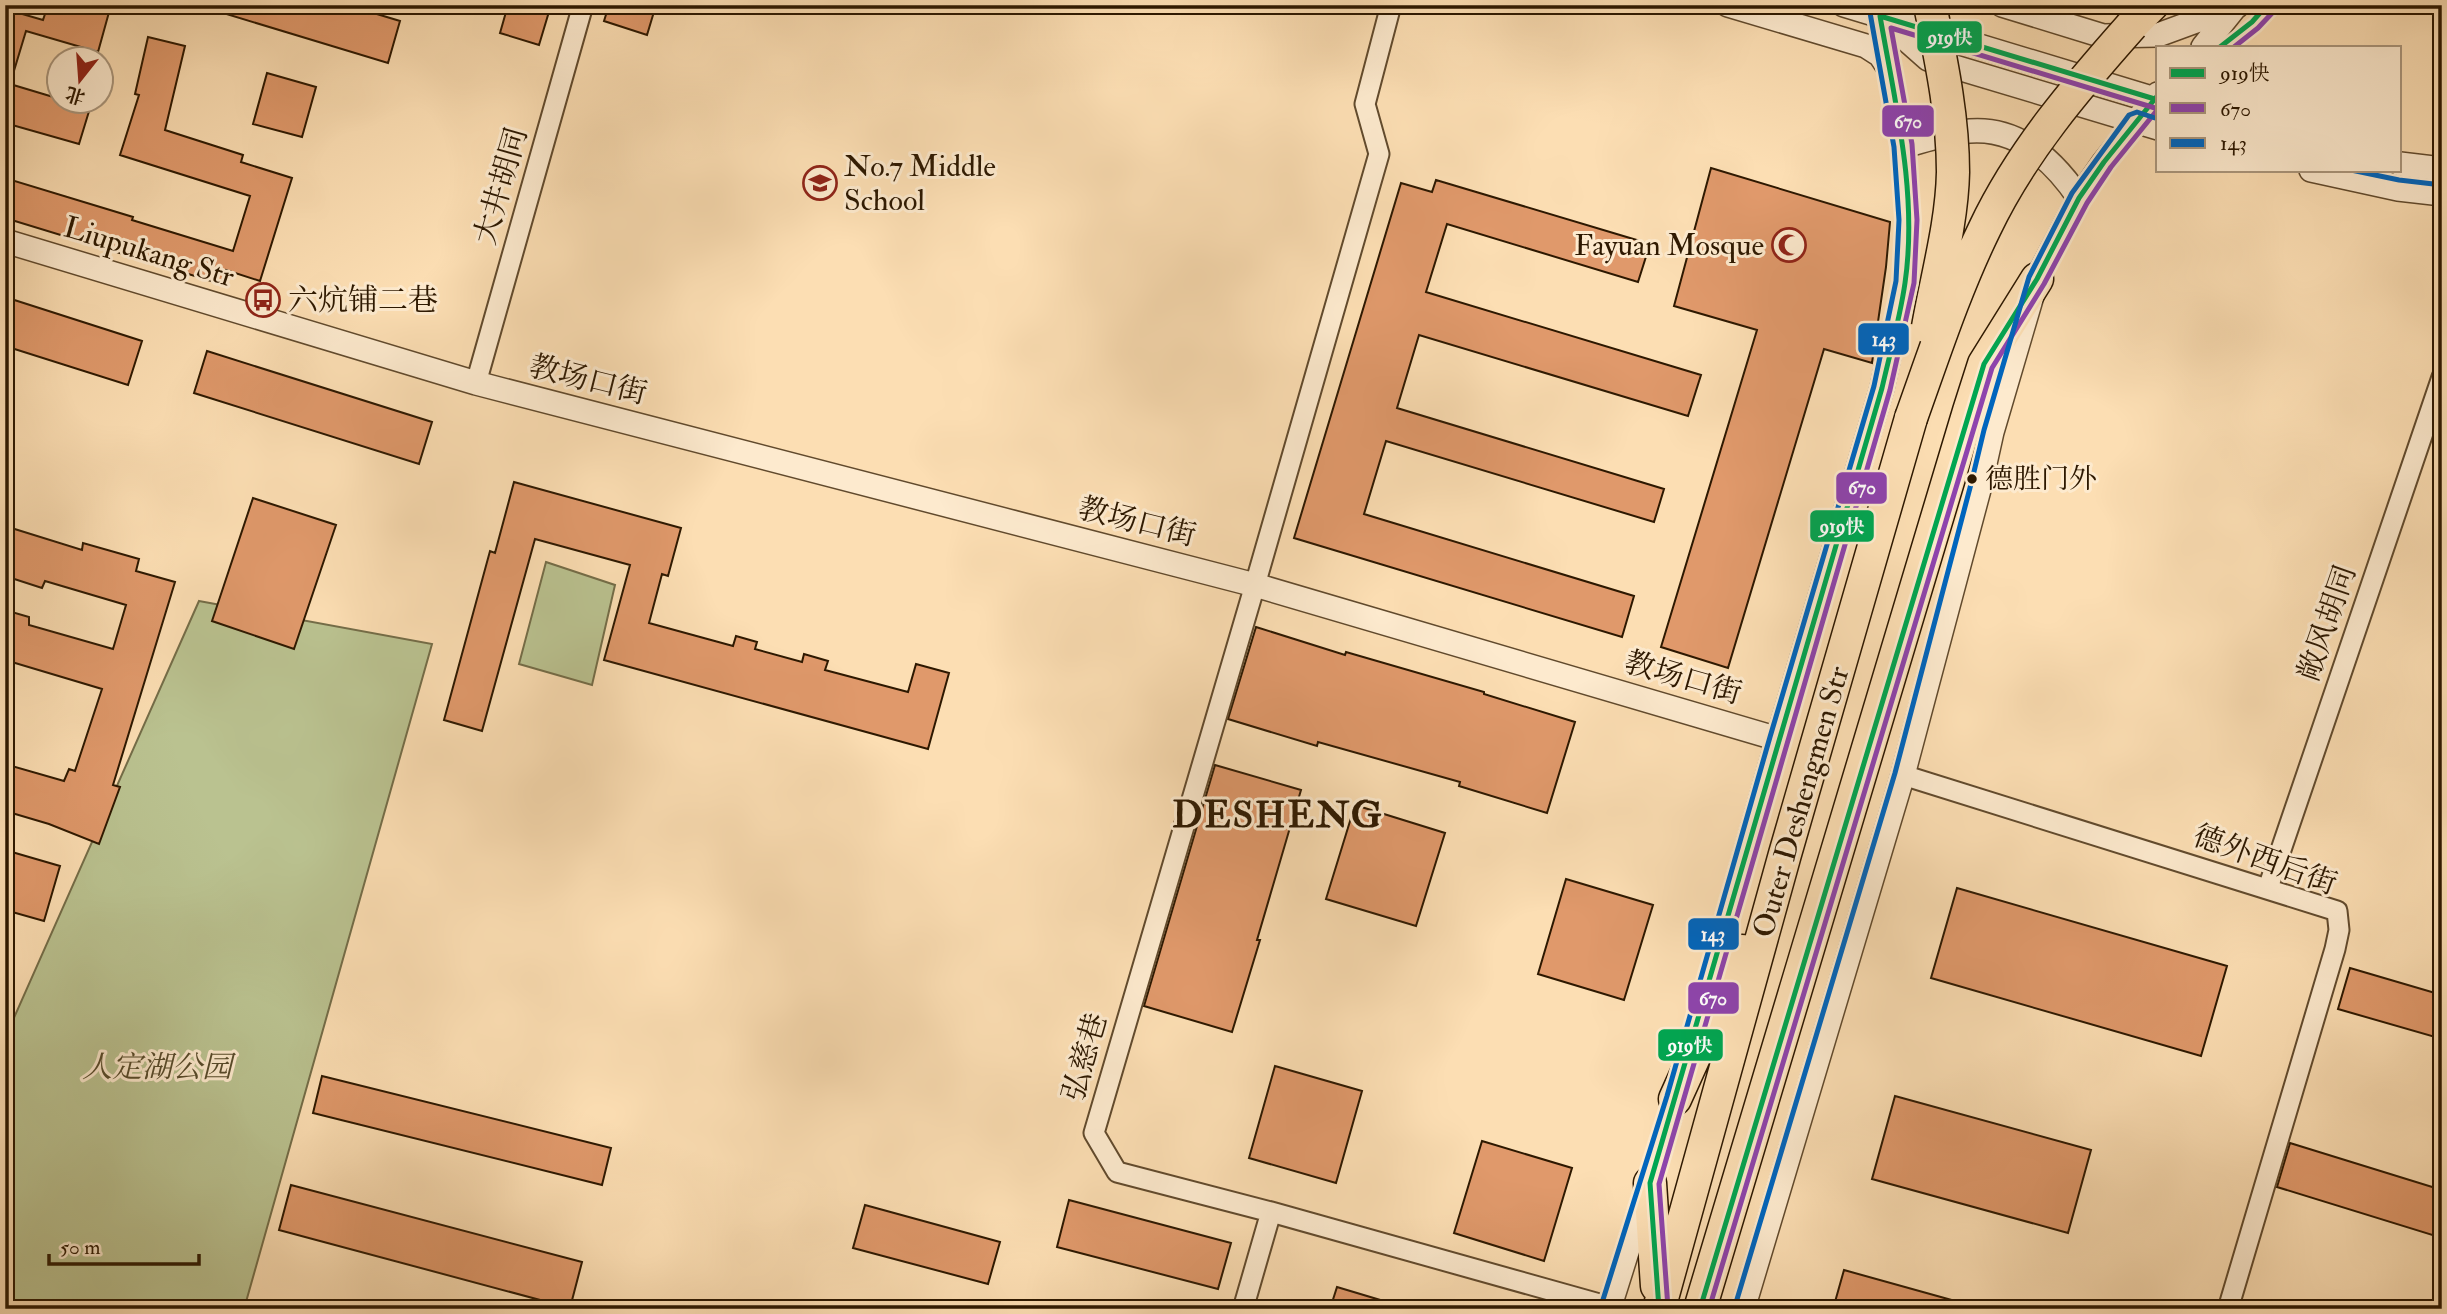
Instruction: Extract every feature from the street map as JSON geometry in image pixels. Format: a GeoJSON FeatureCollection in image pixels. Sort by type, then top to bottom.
{"type":"FeatureCollection","features":[{"type":"Feature","properties":{"kind":"highway"},"geometry":{"type":"LineString","coordinates":[[1911,418],[1947,223],[1953,172],[1941,58],[1930,5]]}},
{"type":"Feature","properties":{"kind":"highway"},"geometry":{"type":"LineString","coordinates":[[1911,418],[1952,301],[1985,226],[2024,160],[2074,90],[2152,5]]}},
{"type":"Feature","properties":{"kind":"highway","name":"Outer Deshengmen Str"},"geometry":{"type":"LineString","coordinates":[[1700,1309],[1984,364],[2037,279]]}},
{"type":"Feature","properties":{"kind":"highway","name":"Outer Deshengmen Str"},"geometry":{"type":"LineString","coordinates":[[1659,1309],[1785,854],[1911,418]]}},
{"type":"Feature","properties":{"kind":"highway"},"geometry":{"type":"LineString","coordinates":[[1675,1099],[1785,854]]}},
{"type":"Feature","properties":{"kind":"highway"},"geometry":{"type":"LineString","coordinates":[[1650,1182],[1659,1309]]}},
{"type":"Feature","properties":{"kind":"street","name":"大井胡同"},"geometry":{"type":"LineString","coordinates":[[476,383],[583,5]]}},
{"type":"Feature","properties":{"kind":"street","name":"弘慈巷"},"geometry":{"type":"LineString","coordinates":[[1391,5],[1365,104],[1378,154],[1094,1133],[1117,1172],[1271,1212],[1609,1308]]}},
{"type":"Feature","properties":{"kind":"street"},"geometry":{"type":"LineString","coordinates":[[1728,5],[1866,46],[1880,55],[1892,73]]}},
{"type":"Feature","properties":{"kind":"street"},"geometry":{"type":"LineString","coordinates":[[1844,5],[1880,11],[2156,98]]}},
{"type":"Feature","properties":{"kind":"street"},"geometry":{"type":"LineString","coordinates":[[2001,5],[2103,36],[2158,36],[2237,5]]}},
{"type":"Feature","properties":{"kind":"street"},"geometry":{"type":"LineString","coordinates":[[2204,46],[2237,5]]}},
{"type":"Feature","properties":{"kind":"street"},"geometry":{"type":"LineString","coordinates":[[1880,11],[1928,59],[2147,125]]}},
{"type":"Feature","properties":{"kind":"street","name":"Outer Deshengmen Str"},"geometry":{"type":"LineString","coordinates":[[1609,1308],[1675,1099],[1882,388],[1905,282],[1908,220],[1903,146],[1880,11]]}},
{"type":"Feature","properties":{"kind":"street","name":"Outer Deshengmen Str"},"geometry":{"type":"LineString","coordinates":[[1743,1309],[1902,775],[1992,432],[2037,279],[2079,198],[2147,125],[2156,101]]}},
{"type":"Feature","properties":{"kind":"street"},"geometry":{"type":"LineString","coordinates":[[1903,146],[1963,131],[1989,131],[2020,141],[2041,153],[2064,176],[2079,198]]}},
{"type":"Feature","properties":{"kind":"street"},"geometry":{"type":"LineString","coordinates":[[2402,164],[2442,169]]}},
{"type":"Feature","properties":{"kind":"street"},"geometry":{"type":"LineString","coordinates":[[2320,172],[2398,189],[2442,194]]}},
{"type":"Feature","properties":{"kind":"street","name":"Liupukang Str"},"geometry":{"type":"LineString","coordinates":[[5,241],[476,383]]}},
{"type":"Feature","properties":{"kind":"street","name":"敞风胡同"},"geometry":{"type":"LineString","coordinates":[[2268,888],[2439,397],[2442,377]]}},
{"type":"Feature","properties":{"kind":"street","name":"教场口街"},"geometry":{"type":"LineString","coordinates":[[476,383],[1255,585],[1778,739]]}},
{"type":"Feature","properties":{"kind":"street","name":"德外西后街"},"geometry":{"type":"LineString","coordinates":[[1902,775],[2337,911],[2339,930],[2228,1309]]}},
{"type":"Feature","properties":{"kind":"street"},"geometry":{"type":"LineString","coordinates":[[1243,1309],[1271,1212]]}},
{"type":"Feature","properties":{"kind":"green space"},"geometry":{"type":"Polygon","coordinates":[[[546,562],[615,585],[592,685],[519,664],[546,562]]]}},
{"type":"Feature","properties":{"kind":"green space","name":"人定湖公园"},"geometry":{"type":"Polygon","coordinates":[[[199,601],[432,644],[244,1309],[5,1309],[5,1038],[199,601]]]}},
{"type":"Feature","properties":{"kind":"building"},"geometry":{"type":"Polygon","coordinates":[[[48,5],[111,5],[100,46],[77,46],[26,31],[10,84],[46,95],[46,116],[88,116],[79,144],[5,123],[5,9],[43,20],[48,5]]]}},
{"type":"Feature","properties":{"kind":"building"},"geometry":{"type":"Polygon","coordinates":[[[210,5],[347,5],[400,21],[388,63],[210,9],[210,5]]]}},
{"type":"Feature","properties":{"kind":"building"},"geometry":{"type":"Polygon","coordinates":[[[508,5],[551,5],[539,45],[500,33],[508,5]]]}},
{"type":"Feature","properties":{"kind":"building"},"geometry":{"type":"Polygon","coordinates":[[[609,5],[656,5],[647,35],[604,21],[609,5]]]}},
{"type":"Feature","properties":{"kind":"building"},"geometry":{"type":"Polygon","coordinates":[[[148,37],[185,46],[165,130],[243,155],[241,162],[292,178],[260,281],[226,270],[221,284],[5,218],[5,178],[233,251],[250,196],[120,155],[139,95],[135,94],[148,37]]]}},
{"type":"Feature","properties":{"kind":"building"},"geometry":{"type":"Polygon","coordinates":[[[267,73],[316,87],[302,137],[253,124],[267,73]]]}},
{"type":"Feature","properties":{"kind":"building"},"geometry":{"type":"Polygon","coordinates":[[[1711,168],[1890,222],[1872,363],[1824,349],[1728,668],[1661,647],[1757,330],[1674,306],[1711,168]]]}},
{"type":"Feature","properties":{"kind":"building"},"geometry":{"type":"Polygon","coordinates":[[[1436,180],[1650,244],[1638,282],[1447,224],[1426,292],[1701,375],[1688,416],[1419,335],[1397,408],[1664,489],[1654,522],[1386,441],[1364,514],[1634,596],[1622,637],[1294,538],[1401,183],[1432,192],[1436,180]]]}},
{"type":"Feature","properties":{"kind":"building"},"geometry":{"type":"Polygon","coordinates":[[[5,297],[142,341],[128,385],[5,346],[5,297]]]}},
{"type":"Feature","properties":{"kind":"building"},"geometry":{"type":"Polygon","coordinates":[[[207,351],[432,422],[419,464],[194,393],[207,351]]]}},
{"type":"Feature","properties":{"kind":"building"},"geometry":{"type":"Polygon","coordinates":[[[514,482],[681,528],[668,576],[662,574],[649,623],[733,646],[736,636],[757,642],[755,649],[802,662],[804,654],[828,661],[825,670],[908,692],[916,664],[949,673],[928,749],[604,660],[630,565],[535,539],[482,731],[444,720],[490,551],[495,553],[514,482]]]}},
{"type":"Feature","properties":{"kind":"building"},"geometry":{"type":"Polygon","coordinates":[[[253,498],[336,525],[294,649],[212,621],[253,498]]]}},
{"type":"Feature","properties":{"kind":"building"},"geometry":{"type":"Polygon","coordinates":[[[5,526],[82,550],[83,543],[139,559],[136,571],[175,582],[113,785],[120,787],[99,844],[49,824],[5,811],[5,764],[64,781],[69,769],[75,771],[102,689],[5,660],[5,610],[29,617],[29,625],[113,649],[126,605],[45,581],[42,588],[5,576],[5,526]]]}},
{"type":"Feature","properties":{"kind":"building"},"geometry":{"type":"Polygon","coordinates":[[[1256,627],[1345,655],[1346,652],[1484,692],[1575,722],[1547,813],[1459,786],[1460,782],[1318,742],[1317,746],[1228,719],[1256,627]]]}},
{"type":"Feature","properties":{"kind":"building"},"geometry":{"type":"Polygon","coordinates":[[[1215,765],[1301,790],[1232,1032],[1144,1006],[1215,765]]]}},
{"type":"Feature","properties":{"kind":"building"},"geometry":{"type":"Polygon","coordinates":[[[1355,805],[1445,833],[1416,926],[1326,899],[1355,805]]]}},
{"type":"Feature","properties":{"kind":"building"},"geometry":{"type":"Polygon","coordinates":[[[5,850],[60,866],[44,921],[5,910],[5,850]]]}},
{"type":"Feature","properties":{"kind":"building"},"geometry":{"type":"Polygon","coordinates":[[[1566,879],[1653,905],[1624,1000],[1538,974],[1566,879]]]}},
{"type":"Feature","properties":{"kind":"building"},"geometry":{"type":"Polygon","coordinates":[[[1957,888],[2227,966],[2201,1056],[1931,978],[1957,888]]]}},
{"type":"Feature","properties":{"kind":"building"},"geometry":{"type":"Polygon","coordinates":[[[2350,968],[2442,995],[2442,1039],[2338,1009],[2350,968]]]}},
{"type":"Feature","properties":{"kind":"building"},"geometry":{"type":"Polygon","coordinates":[[[1275,1066],[1362,1091],[1336,1183],[1249,1158],[1275,1066]]]}},
{"type":"Feature","properties":{"kind":"building"},"geometry":{"type":"Polygon","coordinates":[[[322,1076],[611,1148],[602,1185],[313,1113],[322,1076]]]}},
{"type":"Feature","properties":{"kind":"building"},"geometry":{"type":"Polygon","coordinates":[[[1895,1096],[2091,1150],[2068,1233],[1872,1179],[1895,1096]]]}},
{"type":"Feature","properties":{"kind":"building"},"geometry":{"type":"Polygon","coordinates":[[[1482,1141],[1572,1168],[1544,1261],[1454,1233],[1482,1141]]]}},
{"type":"Feature","properties":{"kind":"building"},"geometry":{"type":"Polygon","coordinates":[[[2290,1143],[2442,1190],[2442,1238],[2277,1187],[2290,1143]]]}},
{"type":"Feature","properties":{"kind":"building"},"geometry":{"type":"Polygon","coordinates":[[[291,1185],[582,1262],[570,1308],[279,1230],[291,1185]]]}},
{"type":"Feature","properties":{"kind":"building"},"geometry":{"type":"Polygon","coordinates":[[[1069,1200],[1231,1243],[1218,1289],[1057,1247],[1069,1200]]]}},
{"type":"Feature","properties":{"kind":"building"},"geometry":{"type":"Polygon","coordinates":[[[865,1205],[1000,1242],[988,1284],[853,1248],[865,1205]]]}},
{"type":"Feature","properties":{"kind":"building"},"geometry":{"type":"Polygon","coordinates":[[[1844,1270],[1966,1304],[1965,1309],[1833,1309],[1844,1270]]]}},
{"type":"Feature","properties":{"kind":"building"},"geometry":{"type":"Polygon","coordinates":[[[1337,1287],[1397,1305],[1396,1309],[1330,1309],[1337,1287]]]}},
{"type":"Feature","properties":{"kind":"transit line","name":"919快"},"geometry":{"type":"LineString","coordinates":[[2221,46],[2252,22],[2267,5]]}},
{"type":"Feature","properties":{"kind":"transit line","name":"143"},"geometry":{"type":"LineString","coordinates":[[1601,1306],[1667,1096],[1874,386],[1896,281],[1899,220],[1894,147],[1869,7]]}},
{"type":"Feature","properties":{"kind":"transit line","name":"670"},"geometry":{"type":"LineString","coordinates":[[2235,46],[2274,11]]}},
{"type":"Feature","properties":{"kind":"transit line","name":"919快"},"geometry":{"type":"LineString","coordinates":[[1659,1309],[1650,1183],[1882,388],[1903,296],[1908,250],[1907,182],[1880,16],[2156,99]]}},
{"type":"Feature","properties":{"kind":"transit line","name":"670"},"geometry":{"type":"LineString","coordinates":[[1668,1308],[1659,1184],[1890,390],[1914,283],[1917,220],[1912,144],[1891,28],[2155,108]]}},
{"type":"Feature","properties":{"kind":"transit line","name":"919快"},"geometry":{"type":"LineString","coordinates":[[1700,1309],[1984,364],[2037,279],[2079,198],[2156,97]]}},
{"type":"Feature","properties":{"kind":"transit line","name":"670"},"geometry":{"type":"LineString","coordinates":[[1709,1309],[1992,368],[2044,284],[2087,203],[2111,167],[2156,111]]}},
{"type":"Feature","properties":{"kind":"transit line","name":"143"},"geometry":{"type":"LineString","coordinates":[[1735,1306],[1895,773],[1984,430],[2029,277],[2072,193],[2129,115],[2137,112],[2156,118]]}},
{"type":"Feature","properties":{"kind":"transit line","name":"143"},"geometry":{"type":"LineString","coordinates":[[2361,172],[2442,185]]}},
{"type":"Feature","properties":{"kind":"place","name":"No.7 Middle School"},"geometry":{"type":"Point","coordinates":[820,183]}},
{"type":"Feature","properties":{"kind":"place","name":"Fayuan Mosque"},"geometry":{"type":"Point","coordinates":[1789,245]}},
{"type":"Feature","properties":{"kind":"place","name":"六炕铺二巷"},"geometry":{"type":"Point","coordinates":[263,300]}},
{"type":"Feature","properties":{"kind":"place","name":"德胜门外"},"geometry":{"type":"Point","coordinates":[1972,479]}},
{"type":"Feature","properties":{"kind":"district","name":"DESHENG"},"geometry":{"type":"Point","coordinates":[1278,815]}}]}
